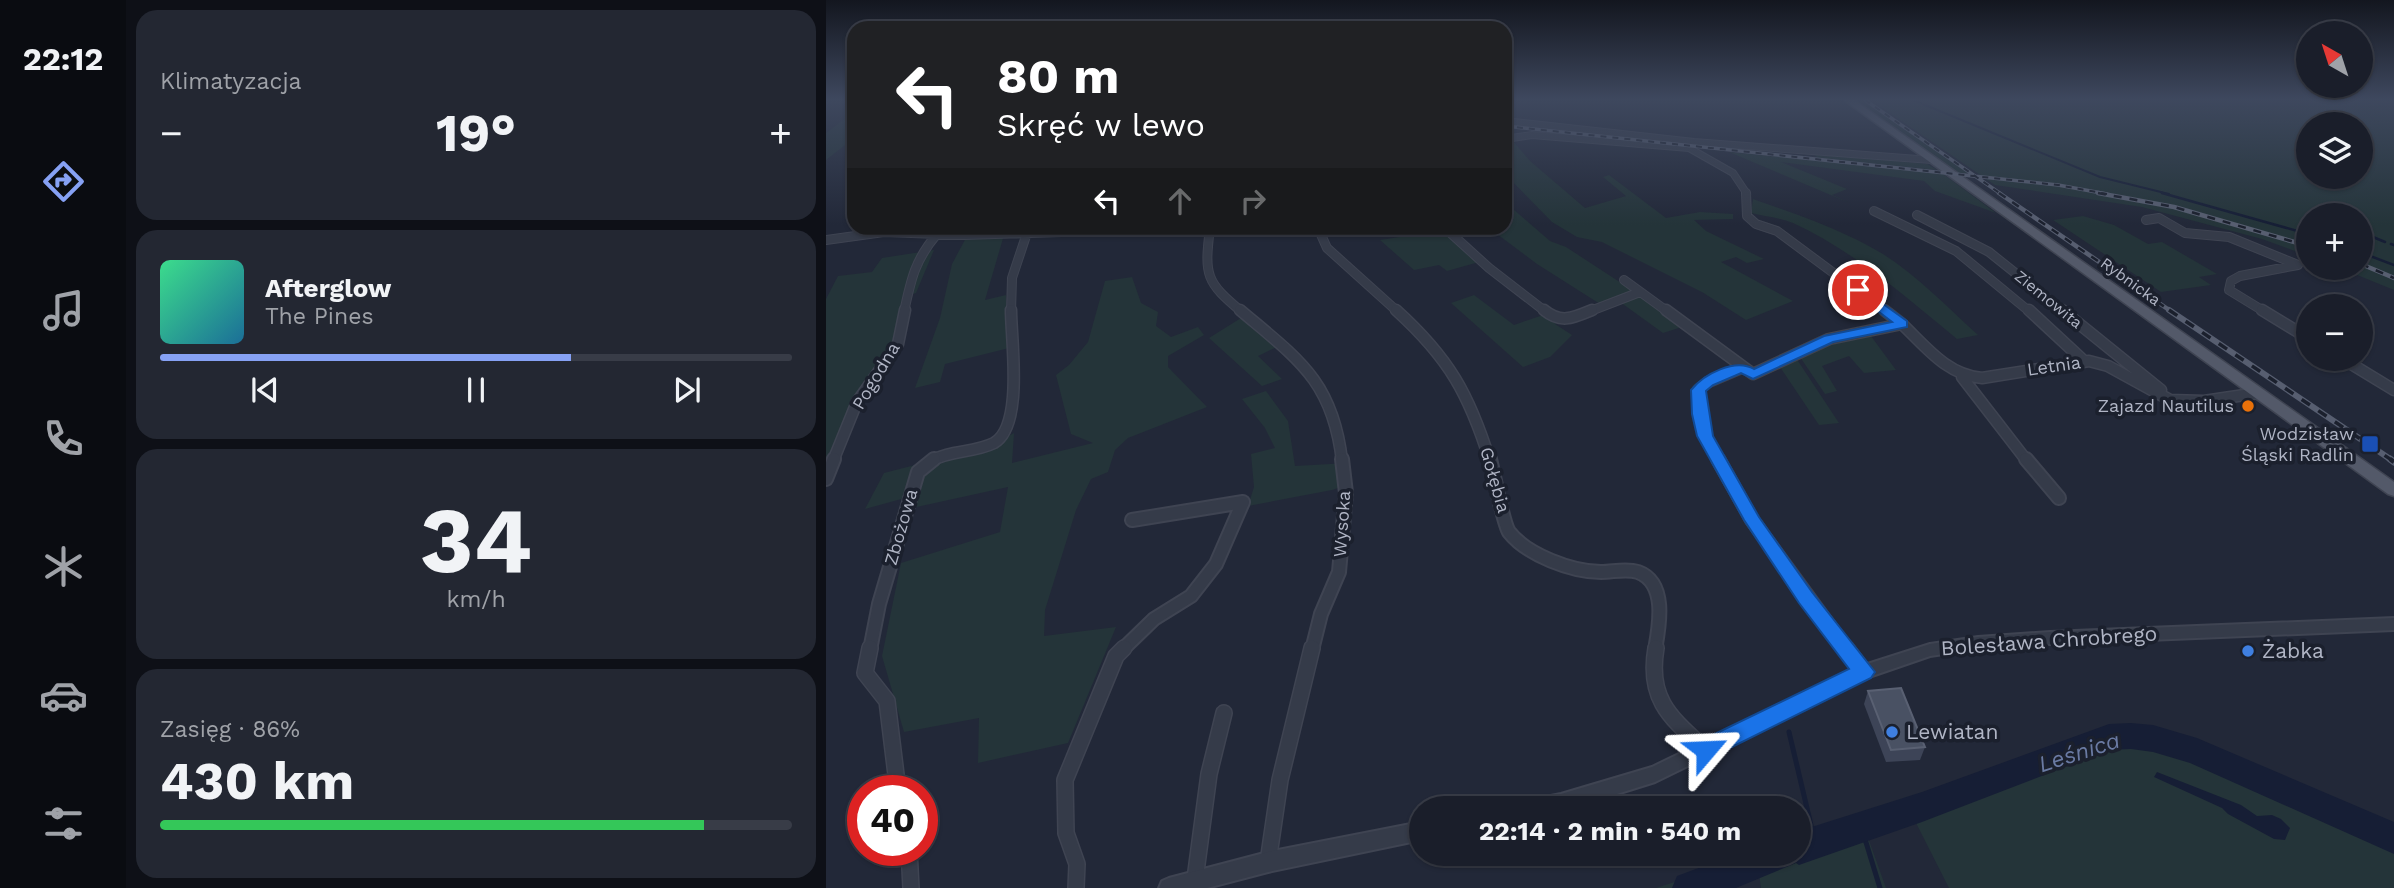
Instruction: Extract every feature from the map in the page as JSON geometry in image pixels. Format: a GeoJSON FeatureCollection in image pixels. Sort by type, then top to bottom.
{"type":"FeatureCollection","features":[{"type":"Feature","properties":{"kind":"main road","name":"Rybnicka"},"geometry":{"type":"LineString","coordinates":[[1905,141],[2394,490]]}},
{"type":"Feature","properties":{"kind":"street"},"geometry":{"type":"LineString","coordinates":[[1634,141],[1931,160]]}},
{"type":"Feature","properties":{"kind":"street"},"geometry":{"type":"LineString","coordinates":[[1663,141],[1691,145],[1724,167],[1740,180],[1749,195],[1747,216],[1756,224],[1777,230],[1902,324],[1962,377],[2007,438],[2059,498]]}},
{"type":"Feature","properties":{"kind":"street"},"geometry":{"type":"LineString","coordinates":[[1874,211],[1956,251],[2002,286],[2084,361]]}},
{"type":"Feature","properties":{"kind":"street","name":"Ziemowita"},"geometry":{"type":"LineString","coordinates":[[1917,215],[1989,252],[2170,400]]}},
{"type":"Feature","properties":{"kind":"street"},"geometry":{"type":"LineString","coordinates":[[2146,220],[2159,218],[2185,233],[2229,237],[2298,265],[2240,276],[2231,281],[2229,290],[2296,331]]}},
{"type":"Feature","properties":{"kind":"street"},"geometry":{"type":"LineString","coordinates":[[826,240],[862,235]]}},
{"type":"Feature","properties":{"kind":"street","name":"Pogodna"},"geometry":{"type":"LineString","coordinates":[[826,479],[857,402],[898,344],[912,272],[925,248],[936,235]]}},
{"type":"Feature","properties":{"kind":"street","name":"Zbożowa"},"geometry":{"type":"LineString","coordinates":[[895,775],[887,701],[865,673],[879,604],[918,472],[923,465],[939,456],[993,443],[1003,436],[1009,421],[1014,368],[1010,322],[1011,282],[1026,235]]}},
{"type":"Feature","properties":{"kind":"street","name":"Wysoka"},"geometry":{"type":"LineString","coordinates":[[1209,235],[1206,262],[1208,276],[1216,290],[1304,364],[1323,393],[1339,434],[1346,493],[1339,572],[1321,614],[1294,719],[1280,780],[1268,862]]}},
{"type":"Feature","properties":{"kind":"street","name":"Gołębia"},"geometry":{"type":"LineString","coordinates":[[1321,235],[1327,248],[1437,350],[1461,384],[1496,477],[1508,531],[1557,566],[1598,572],[1626,570],[1642,573],[1651,581],[1661,616],[1652,671],[1659,699],[1681,726],[1706,750]]}},
{"type":"Feature","properties":{"kind":"street"},"geometry":{"type":"LineString","coordinates":[[1453,235],[1489,268],[1555,320],[1567,320],[1640,292]]}},
{"type":"Feature","properties":{"kind":"street"},"geometry":{"type":"LineString","coordinates":[[1624,280],[1688,325],[1741,368],[1753,374],[1829,339],[1902,324]]}},
{"type":"Feature","properties":{"kind":"street","name":"Letnia"},"geometry":{"type":"LineString","coordinates":[[1962,377],[1982,378],[2084,361],[2108,366],[2170,400],[2204,401],[2258,393]]}},
{"type":"Feature","properties":{"kind":"street"},"geometry":{"type":"LineString","coordinates":[[1741,368],[1708,382],[1698,390],[1705,436],[1752,520],[1805,597],[1864,672]]}},
{"type":"Feature","properties":{"kind":"street"},"geometry":{"type":"LineString","coordinates":[[2363,371],[2394,390]]}},
{"type":"Feature","properties":{"kind":"street"},"geometry":{"type":"LineString","coordinates":[[1076,888],[1077,864],[1066,833],[1065,780],[1092,710],[1116,656],[1154,619],[1191,596],[1216,564],[1243,502],[1132,520]]}},
{"type":"Feature","properties":{"kind":"street","name":"Bolesława Chrobrego"},"geometry":{"type":"LineString","coordinates":[[1586,796],[1628,784],[1706,750],[1864,672],[1930,650],[1978,643],[2212,630],[2394,624]]}},
{"type":"Feature","properties":{"kind":"street"},"geometry":{"type":"LineString","coordinates":[[1195,879],[1209,774],[1224,713]]}},
{"type":"Feature","properties":{"kind":"street"},"geometry":{"type":"LineString","coordinates":[[1169,888],[1195,879],[1268,862],[1409,833]]}},
{"type":"Feature","properties":{"kind":"street"},"geometry":{"type":"LineString","coordinates":[[910,866],[911,888]]}},
{"type":"Feature","properties":{"kind":"shaded area"},"geometry":{"type":"Polygon","coordinates":[[[826,141],[847,141],[847,144],[826,160],[826,141]]]}},
{"type":"Feature","properties":{"kind":"shaded area"},"geometry":{"type":"Polygon","coordinates":[[[1512,141],[1530,161],[1585,208],[1626,196],[1603,177],[1609,175],[1666,218],[1700,212],[1733,214],[1733,219],[1694,220],[1706,231],[1764,259],[1747,263],[1736,257],[1721,262],[1793,301],[1746,320],[1702,292],[1602,242],[1577,237],[1552,222],[1512,181],[1512,141]]]}},
{"type":"Feature","properties":{"kind":"shaded area"},"geometry":{"type":"Polygon","coordinates":[[[1915,141],[1924,141],[1971,173],[1959,173],[1915,141]]]}},
{"type":"Feature","properties":{"kind":"shaded area"},"geometry":{"type":"Polygon","coordinates":[[[1931,141],[2296,141],[2296,189],[2373,189],[2373,141],[2394,141],[2394,290],[2369,280],[2373,280],[2373,203],[2296,203],[2296,252],[2262,239],[2142,207],[1995,185],[1931,141]]]}},
{"type":"Feature","properties":{"kind":"shaded area"},"geometry":{"type":"Polygon","coordinates":[[[1729,152],[1942,173],[1996,213],[1935,191],[1924,181],[1781,162],[1847,189],[1832,195],[1852,204],[1729,152]]]}},
{"type":"Feature","properties":{"kind":"shaded area"},"geometry":{"type":"Polygon","coordinates":[[[1812,153],[1927,164],[1937,170],[1818,158],[1812,153]]]}},
{"type":"Feature","properties":{"kind":"shaded area"},"geometry":{"type":"Polygon","coordinates":[[[1753,199],[1836,230],[1883,254],[1921,282],[1978,335],[1957,339],[1879,276],[1837,247],[1793,223],[1751,213],[1753,199]]]}},
{"type":"Feature","properties":{"kind":"shaded area"},"geometry":{"type":"Polygon","coordinates":[[[1512,208],[1550,241],[1566,247],[1635,292],[1600,304],[1537,264],[1498,235],[1512,235],[1512,208]]]}},
{"type":"Feature","properties":{"kind":"shaded area"},"geometry":{"type":"Polygon","coordinates":[[[2083,216],[2114,225],[2148,244],[2162,242],[2217,274],[2199,277],[2211,285],[2161,292],[2053,220],[2083,216]]]}},
{"type":"Feature","properties":{"kind":"shaded area"},"geometry":{"type":"Polygon","coordinates":[[[1004,235],[985,300],[1006,295],[1009,348],[945,364],[940,382],[915,388],[940,318],[952,264],[967,236],[1004,235]]]}},
{"type":"Feature","properties":{"kind":"shaded area"},"geometry":{"type":"Polygon","coordinates":[[[1450,235],[1479,262],[1447,271],[1439,265],[1414,270],[1380,240],[1406,236],[1450,235]]]}},
{"type":"Feature","properties":{"kind":"shaded area"},"geometry":{"type":"Polygon","coordinates":[[[934,250],[916,293],[906,296],[896,343],[826,467],[826,299],[838,276],[872,272],[882,258],[934,250]]]}},
{"type":"Feature","properties":{"kind":"shaded area"},"geometry":{"type":"Polygon","coordinates":[[[1132,277],[1141,303],[1158,312],[1156,326],[1171,337],[1198,327],[1204,335],[1168,356],[1168,367],[1207,407],[1128,438],[1115,450],[1108,472],[1091,479],[1076,510],[1045,610],[1044,636],[1116,627],[1068,743],[978,763],[979,718],[904,732],[882,656],[901,563],[1000,532],[1008,487],[912,508],[922,474],[929,465],[998,442],[1014,433],[1012,463],[1093,443],[1071,434],[1056,375],[1069,365],[1088,342],[1105,281],[1132,277]]]}},
{"type":"Feature","properties":{"kind":"shaded area"},"geometry":{"type":"Polygon","coordinates":[[[1474,295],[1514,325],[1543,315],[1561,322],[1555,324],[1572,335],[1550,357],[1523,367],[1451,303],[1474,295]]]}},
{"type":"Feature","properties":{"kind":"shaded area"},"geometry":{"type":"Polygon","coordinates":[[[1641,296],[1685,326],[1663,333],[1620,302],[1641,296]]]}},
{"type":"Feature","properties":{"kind":"shaded area"},"geometry":{"type":"Polygon","coordinates":[[[1241,318],[1277,347],[1258,356],[1282,379],[1262,386],[1209,338],[1241,318]]]}},
{"type":"Feature","properties":{"kind":"shaded area"},"geometry":{"type":"Polygon","coordinates":[[[1868,332],[1896,370],[1864,373],[1849,356],[1822,366],[1837,391],[1825,394],[1800,357],[1829,342],[1868,332]]]}},
{"type":"Feature","properties":{"kind":"shaded area"},"geometry":{"type":"Polygon","coordinates":[[[1795,360],[1839,423],[1819,425],[1780,367],[1795,360]]]}},
{"type":"Feature","properties":{"kind":"shaded area"},"geometry":{"type":"Polygon","coordinates":[[[1266,391],[1288,421],[1295,466],[1348,463],[1350,484],[1248,506],[1254,487],[1251,454],[1275,448],[1265,428],[1242,399],[1266,391]]]}},
{"type":"Feature","properties":{"kind":"shaded area"},"geometry":{"type":"Polygon","coordinates":[[[919,464],[905,498],[865,509],[884,473],[919,464]]]}},
{"type":"Feature","properties":{"kind":"shaded area"},"geometry":{"type":"Polygon","coordinates":[[[2121,743],[2141,743],[2167,748],[2394,849],[2394,888],[1949,888],[1913,817],[2121,743]]]}},
{"type":"Feature","properties":{"kind":"shaded area"},"geometry":{"type":"Polygon","coordinates":[[[1867,835],[1886,888],[1761,888],[1759,874],[1781,866],[1811,866],[1811,855],[1867,835]]]}},
{"type":"Feature","properties":{"kind":"shaded area"},"geometry":{"type":"Polygon","coordinates":[[[1721,867],[1759,874],[1722,888],[1656,888],[1721,867]]]}},
{"type":"Feature","properties":{"kind":"water"},"geometry":{"type":"Polygon","coordinates":[[[2157,772],[2241,805],[2257,816],[2272,815],[2281,819],[2290,828],[2285,840],[2274,839],[2222,808],[2154,777],[2157,772]]]}},
{"type":"Feature","properties":{"kind":"building"},"geometry":{"type":"Polygon","coordinates":[[[1901,688],[1925,747],[1891,750],[1868,691],[1901,688]]]}},
{"type":"Feature","properties":{"kind":"waterway"},"geometry":{"type":"LineString","coordinates":[[2014,141],[2100,177],[2169,194]]}},
{"type":"Feature","properties":{"kind":"waterway"},"geometry":{"type":"LineString","coordinates":[[2162,193],[2296,231]]}},
{"type":"Feature","properties":{"kind":"waterway"},"geometry":{"type":"LineString","coordinates":[[2373,237],[2385,242]]}},
{"type":"Feature","properties":{"kind":"waterway"},"geometry":{"type":"LineString","coordinates":[[2373,257],[2394,265]]}},
{"type":"Feature","properties":{"kind":"waterway"},"geometry":{"type":"LineString","coordinates":[[1789,732],[1815,842]]}},
{"type":"Feature","properties":{"kind":"waterway","name":"Leśnica"},"geometry":{"type":"LineString","coordinates":[[1811,844],[1922,807],[2109,737],[2131,736],[2197,751],[2394,838]]}},
{"type":"Feature","properties":{"kind":"waterway"},"geometry":{"type":"LineString","coordinates":[[1861,826],[1880,888]]}},
{"type":"Feature","properties":{"kind":"waterway","name":"Leśnica"},"geometry":{"type":"LineString","coordinates":[[1689,888],[1750,866]]}},
{"type":"Feature","properties":{"kind":"railway"},"geometry":{"type":"LineString","coordinates":[[1650,141],[1975,176]]}},
{"type":"Feature","properties":{"kind":"railway"},"geometry":{"type":"LineString","coordinates":[[1925,141],[1975,176]]}},
{"type":"Feature","properties":{"kind":"railway"},"geometry":{"type":"LineString","coordinates":[[1975,176],[2058,185],[2107,194]]}},
{"type":"Feature","properties":{"kind":"railway"},"geometry":{"type":"LineString","coordinates":[[1975,176],[2001,194]]}},
{"type":"Feature","properties":{"kind":"railway"},"geometry":{"type":"LineString","coordinates":[[1999,193],[2172,312]]}},
{"type":"Feature","properties":{"kind":"railway"},"geometry":{"type":"LineString","coordinates":[[2098,193],[2174,207],[2296,243]]}},
{"type":"Feature","properties":{"kind":"railway"},"geometry":{"type":"LineString","coordinates":[[2373,269],[2394,278]]}},
{"type":"Feature","properties":{"kind":"railway"},"geometry":{"type":"LineString","coordinates":[[2169,310],[2393,461]]}},
{"type":"Feature","properties":{"kind":"railway"},"geometry":{"type":"LineString","coordinates":[[2390,459],[2394,462]]}},
{"type":"Feature","properties":{"kind":"place","name":"Zajazd Nautilus"},"geometry":{"type":"Point","coordinates":[2248,406]}},
{"type":"Feature","properties":{"kind":"place","name":"Wodzisław Śląski Radlin"},"geometry":{"type":"Point","coordinates":[2370,444]}},
{"type":"Feature","properties":{"kind":"place","name":"Żabka"},"geometry":{"type":"Point","coordinates":[2248,651]}},
{"type":"Feature","properties":{"kind":"place","name":"Lewiatan"},"geometry":{"type":"Point","coordinates":[1892,732]}},
{"type":"Feature","properties":{"kind":"route"},"geometry":{"type":"LineString","coordinates":[[1706,750],[1864,672],[1805,597],[1752,520],[1705,436],[1698,390],[1708,382],[1741,368],[1753,374],[1762,372],[1829,339],[1856,331],[1902,324],[1858,290]]}}]}
